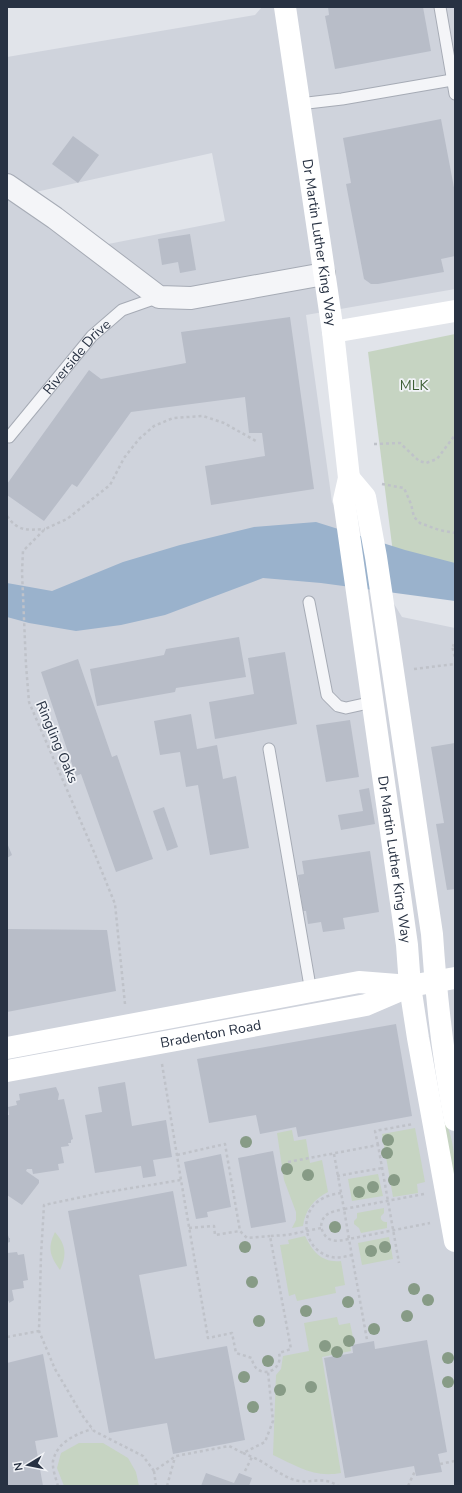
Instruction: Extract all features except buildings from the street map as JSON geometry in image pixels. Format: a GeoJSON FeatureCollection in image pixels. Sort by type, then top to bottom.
{"type":"FeatureCollection","features":[{"type":"Feature","properties":{"kind":"street","name":"Dr Martin Luther King Way"},"geometry":{"type":"LineString","coordinates":[[285,7],[333,332],[349,478],[363,494],[376,557],[432,934],[445,980],[440,1029],[455,1120]]}},
{"type":"Feature","properties":{"kind":"street"},"geometry":{"type":"LineString","coordinates":[[7,185],[55,218],[159,297]]}},
{"type":"Feature","properties":{"kind":"street","name":"Riverside Drive"},"geometry":{"type":"LineString","coordinates":[[159,297],[191,298],[324,274]]}},
{"type":"Feature","properties":{"kind":"street"},"geometry":{"type":"LineString","coordinates":[[333,332],[455,311]]}},
{"type":"Feature","properties":{"kind":"street","name":"Dr Martin Luther King Way"},"geometry":{"type":"LineString","coordinates":[[363,494],[373,702],[407,944],[410,986],[455,1241]]}},
{"type":"Feature","properties":{"kind":"street","name":"Bradenton Road"},"geometry":{"type":"LineString","coordinates":[[7,1071],[366,1005],[410,986],[445,980]]}},
{"type":"Feature","properties":{"kind":"street","name":"Bradenton Road"},"geometry":{"type":"LineString","coordinates":[[7,1048],[359,982],[410,986]]}},
{"type":"Feature","properties":{"kind":"lane"},"geometry":{"type":"LineString","coordinates":[[440,7],[455,94]]}},
{"type":"Feature","properties":{"kind":"lane"},"geometry":{"type":"LineString","coordinates":[[300,104],[342,99],[452,80]]}},
{"type":"Feature","properties":{"kind":"lane","name":"Riverside Drive"},"geometry":{"type":"LineString","coordinates":[[9,437],[92,336],[122,310],[159,297]]}},
{"type":"Feature","properties":{"kind":"lane"},"geometry":{"type":"LineString","coordinates":[[309,602],[327,695],[338,706],[346,708],[373,702]]}},
{"type":"Feature","properties":{"kind":"lane"},"geometry":{"type":"LineString","coordinates":[[269,749],[311,992]]}},
{"type":"Feature","properties":{"kind":"path","name":"Ringling Oaks"},"geometry":{"type":"LineString","coordinates":[[125,1008],[115,904],[29,702],[25,635],[23,551],[45,529],[67,519],[110,485],[124,458],[135,444],[154,426],[173,418],[203,416],[224,423],[256,441]]}},
{"type":"Feature","properties":{"kind":"path"},"geometry":{"type":"LineString","coordinates":[[374,444],[400,443],[419,461],[426,463],[437,458],[455,435]]}},
{"type":"Feature","properties":{"kind":"path"},"geometry":{"type":"LineString","coordinates":[[363,494],[394,486],[404,488],[414,517],[420,524],[455,533]]}},
{"type":"Feature","properties":{"kind":"path"},"geometry":{"type":"LineString","coordinates":[[7,516],[11,521],[24,530],[45,529]]}},
{"type":"Feature","properties":{"kind":"path"},"geometry":{"type":"LineString","coordinates":[[455,646],[452,645],[455,659]]}},
{"type":"Feature","properties":{"kind":"path"},"geometry":{"type":"LineString","coordinates":[[407,669],[455,664]]}},
{"type":"Feature","properties":{"kind":"path"},"geometry":{"type":"LineString","coordinates":[[161,1058],[208,1338],[232,1333],[236,1353],[252,1358],[258,1369],[268,1372],[274,1370],[277,1366],[280,1358],[279,1353],[291,1349],[270,1236]]}},
{"type":"Feature","properties":{"kind":"path"},"geometry":{"type":"LineString","coordinates":[[399,1264],[376,1131],[417,1123]]}},
{"type":"Feature","properties":{"kind":"path"},"geometry":{"type":"LineString","coordinates":[[177,1155],[225,1144],[240,1231],[247,1238],[307,1232],[321,1228]]}},
{"type":"Feature","properties":{"kind":"path"},"geometry":{"type":"LineString","coordinates":[[288,1162],[378,1145]]}},
{"type":"Feature","properties":{"kind":"path"},"geometry":{"type":"LineString","coordinates":[[334,1154],[367,1340]]}},
{"type":"Feature","properties":{"kind":"path"},"geometry":{"type":"LineString","coordinates":[[337,1176],[382,1168]]}},
{"type":"Feature","properties":{"kind":"path"},"geometry":{"type":"LineString","coordinates":[[156,1486],[154,1471],[143,1456],[92,1429],[55,1369],[39,1331],[40,1255],[44,1205],[101,1193],[181,1180]]}},
{"type":"Feature","properties":{"kind":"path"},"geometry":{"type":"LineString","coordinates":[[341,1193],[321,1199],[313,1206],[308,1215],[306,1225],[307,1232],[312,1245],[328,1257],[339,1258],[352,1255]]}},
{"type":"Feature","properties":{"kind":"path"},"geometry":{"type":"LineString","coordinates":[[427,1194],[327,1213],[321,1222],[321,1228],[325,1236],[329,1240],[334,1241],[433,1222]]}},
{"type":"Feature","properties":{"kind":"path"},"geometry":{"type":"LineString","coordinates":[[189,1228],[214,1226],[215,1235],[240,1231]]}},
{"type":"Feature","properties":{"kind":"path"},"geometry":{"type":"LineString","coordinates":[[7,1337],[39,1331]]}},
{"type":"Feature","properties":{"kind":"path"},"geometry":{"type":"LineString","coordinates":[[244,1453],[265,1442],[273,1421],[268,1372]]}},
{"type":"Feature","properties":{"kind":"path"},"geometry":{"type":"LineString","coordinates":[[58,1486],[53,1462],[59,1447],[74,1435],[92,1429]]}},
{"type":"Feature","properties":{"kind":"path"},"geometry":{"type":"LineString","coordinates":[[154,1471],[176,1456],[229,1446],[260,1460],[298,1481],[320,1479],[338,1486]]}},
{"type":"Feature","properties":{"kind":"path"},"geometry":{"type":"LineString","coordinates":[[167,1486],[176,1456]]}},
{"type":"Feature","properties":{"kind":"path"},"geometry":{"type":"LineString","coordinates":[[245,1471],[252,1457]]}},
{"type":"Feature","properties":{"kind":"path"},"geometry":{"type":"LineString","coordinates":[[440,1464],[455,1461]]}},
{"type":"Feature","properties":{"kind":"path"},"geometry":{"type":"LineString","coordinates":[[408,1486],[415,1471]]}},
{"type":"Feature","properties":{"kind":"shaded area"},"geometry":{"type":"Polygon","coordinates":[[[262,7],[455,7],[455,289],[306,315],[332,502],[402,617],[455,628],[455,1486],[7,1486],[7,57],[255,15],[262,7]],[[212,153],[22,195],[93,247],[225,221],[212,153]]]}},
{"type":"Feature","properties":{"kind":"green space","name":"MLK"},"geometry":{"type":"Polygon","coordinates":[[[455,334],[455,569],[394,561],[368,352],[455,334]]]}},
{"type":"Feature","properties":{"kind":"green space"},"geometry":{"type":"Polygon","coordinates":[[[446,1123],[450,1132],[454,1152],[455,1202],[441,1124],[446,1123]]]}},
{"type":"Feature","properties":{"kind":"green space"},"geometry":{"type":"Polygon","coordinates":[[[415,1128],[425,1182],[417,1184],[418,1193],[393,1197],[382,1134],[415,1128]]]}},
{"type":"Feature","properties":{"kind":"green space"},"geometry":{"type":"Polygon","coordinates":[[[292,1130],[294,1141],[306,1139],[310,1163],[322,1160],[328,1192],[318,1198],[308,1210],[303,1226],[292,1228],[296,1220],[296,1212],[284,1180],[277,1133],[292,1130]]]}},
{"type":"Feature","properties":{"kind":"green space"},"geometry":{"type":"Polygon","coordinates":[[[378,1174],[383,1196],[352,1201],[348,1179],[378,1174]]]}},
{"type":"Feature","properties":{"kind":"green space"},"geometry":{"type":"Polygon","coordinates":[[[384,1208],[384,1213],[381,1216],[381,1220],[387,1222],[387,1228],[361,1233],[359,1228],[354,1224],[354,1221],[357,1218],[357,1213],[384,1208]]]}},
{"type":"Feature","properties":{"kind":"green space"},"geometry":{"type":"Polygon","coordinates":[[[55,1232],[61,1241],[64,1250],[64,1260],[60,1270],[52,1256],[50,1247],[55,1232]]]}},
{"type":"Feature","properties":{"kind":"green space"},"geometry":{"type":"Polygon","coordinates":[[[305,1236],[311,1247],[323,1258],[341,1261],[345,1285],[335,1287],[336,1293],[297,1301],[295,1294],[289,1296],[280,1245],[289,1244],[288,1240],[305,1236]]]}},
{"type":"Feature","properties":{"kind":"green space"},"geometry":{"type":"Polygon","coordinates":[[[389,1237],[393,1259],[362,1265],[358,1243],[389,1237]]]}},
{"type":"Feature","properties":{"kind":"green space"},"geometry":{"type":"Polygon","coordinates":[[[337,1317],[339,1325],[350,1323],[354,1342],[350,1344],[351,1351],[322,1357],[341,1473],[322,1474],[298,1467],[273,1455],[276,1375],[281,1369],[283,1356],[309,1351],[304,1323],[337,1317]]]}},
{"type":"Feature","properties":{"kind":"green space"},"geometry":{"type":"Polygon","coordinates":[[[79,1443],[103,1443],[128,1458],[136,1472],[139,1486],[64,1486],[57,1468],[61,1453],[79,1443]]]}},
{"type":"Feature","properties":{"kind":"water"},"geometry":{"type":"Polygon","coordinates":[[[316,522],[405,550],[455,563],[455,601],[321,583],[263,578],[165,615],[121,625],[76,631],[29,623],[7,617],[7,583],[52,591],[123,562],[180,545],[254,527],[316,522]]]}}]}
